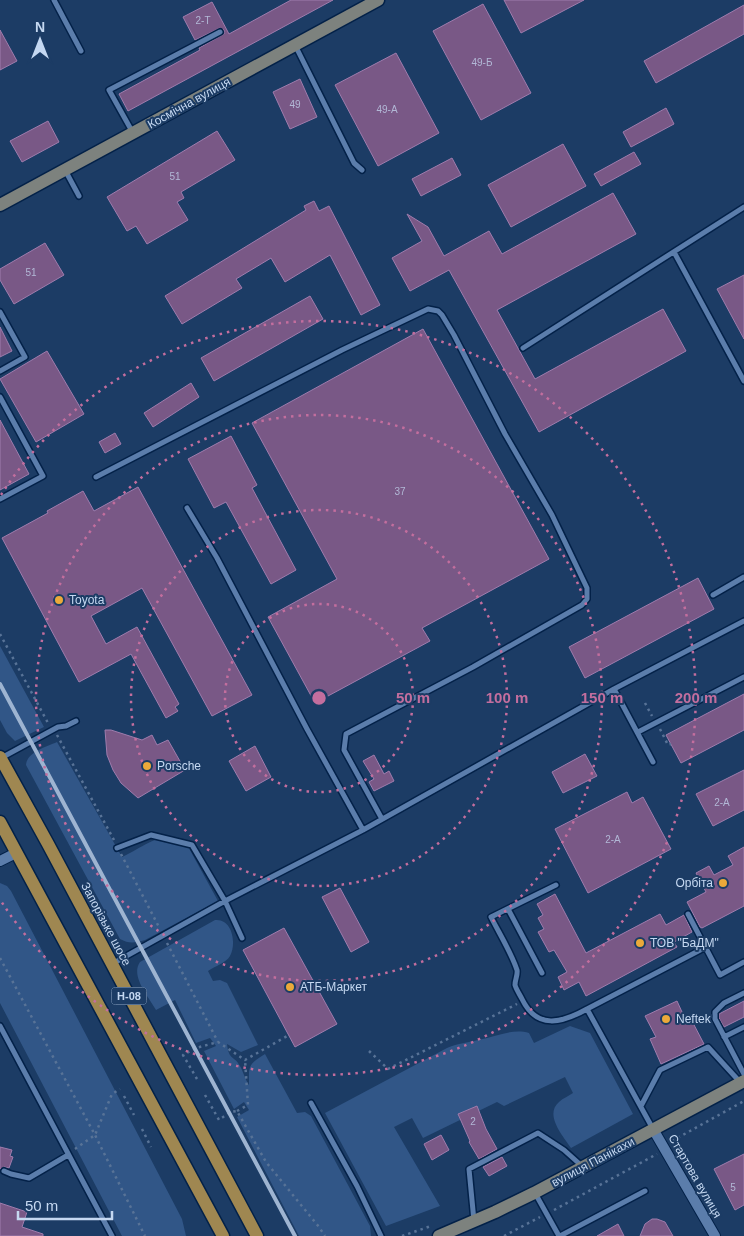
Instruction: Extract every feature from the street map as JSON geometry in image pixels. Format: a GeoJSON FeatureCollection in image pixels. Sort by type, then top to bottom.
{"type":"FeatureCollection","features":[{"type":"Feature","properties":{"kind":"main road","name":"Космічна вулиця"},"geometry":{"type":"LineString","coordinates":[[0,205],[378,0]]}},
{"type":"Feature","properties":{"kind":"main road","name":"Запорізьке шосе"},"geometry":{"type":"LineString","coordinates":[[0,758],[48,844],[257,1236]]}},
{"type":"Feature","properties":{"kind":"main road","name":"Н-08"},"geometry":{"type":"LineString","coordinates":[[0,822],[223,1236]]}},
{"type":"Feature","properties":{"kind":"main road","name":"вулиця Панікахи"},"geometry":{"type":"LineString","coordinates":[[439,1236],[474,1222],[534,1193],[743,1079]]}},
{"type":"Feature","properties":{"kind":"street"},"geometry":{"type":"LineString","coordinates":[[0,861],[16,853]]}},
{"type":"Feature","properties":{"kind":"street","name":"Стартова вулиця"},"geometry":{"type":"LineString","coordinates":[[654,1129],[714,1236]]}},
{"type":"Feature","properties":{"kind":"lane"},"geometry":{"type":"LineString","coordinates":[[54,0],[81,52]]}},
{"type":"Feature","properties":{"kind":"lane"},"geometry":{"type":"LineString","coordinates":[[133,133],[109,90],[220,32]]}},
{"type":"Feature","properties":{"kind":"lane"},"geometry":{"type":"LineString","coordinates":[[295,45],[354,163],[362,170]]}},
{"type":"Feature","properties":{"kind":"lane"},"geometry":{"type":"LineString","coordinates":[[65,170],[79,196]]}},
{"type":"Feature","properties":{"kind":"lane"},"geometry":{"type":"LineString","coordinates":[[523,348],[744,207]]}},
{"type":"Feature","properties":{"kind":"lane"},"geometry":{"type":"LineString","coordinates":[[674,252],[744,381]]}},
{"type":"Feature","properties":{"kind":"lane"},"geometry":{"type":"LineString","coordinates":[[96,477],[342,350],[428,309],[438,312],[442,316],[454,335],[505,434],[552,515],[588,588],[587,599],[582,605],[473,667],[346,734],[344,750],[382,819]]}},
{"type":"Feature","properties":{"kind":"lane"},"geometry":{"type":"LineString","coordinates":[[0,312],[25,357],[0,371]]}},
{"type":"Feature","properties":{"kind":"lane"},"geometry":{"type":"LineString","coordinates":[[0,397],[43,476],[0,499]]}},
{"type":"Feature","properties":{"kind":"lane"},"geometry":{"type":"LineString","coordinates":[[187,508],[217,558],[307,729],[363,830]]}},
{"type":"Feature","properties":{"kind":"lane"},"geometry":{"type":"LineString","coordinates":[[713,595],[744,577]]}},
{"type":"Feature","properties":{"kind":"lane"},"geometry":{"type":"LineString","coordinates":[[112,964],[164,937],[225,901],[363,830],[614,689],[744,621]]}},
{"type":"Feature","properties":{"kind":"lane"},"geometry":{"type":"LineString","coordinates":[[638,732],[744,677]]}},
{"type":"Feature","properties":{"kind":"lane"},"geometry":{"type":"LineString","coordinates":[[614,689],[653,762]]}},
{"type":"Feature","properties":{"kind":"lane"},"geometry":{"type":"LineString","coordinates":[[0,758],[54,729],[76,721]]}},
{"type":"Feature","properties":{"kind":"lane"},"geometry":{"type":"LineString","coordinates":[[117,848],[151,835],[192,845],[225,901],[242,938]]}},
{"type":"Feature","properties":{"kind":"lane"},"geometry":{"type":"LineString","coordinates":[[556,885],[491,917],[518,971],[515,985],[523,1002],[535,1017],[545,1021],[571,1018],[706,948]]}},
{"type":"Feature","properties":{"kind":"lane"},"geometry":{"type":"LineString","coordinates":[[508,908],[542,974]]}},
{"type":"Feature","properties":{"kind":"lane"},"geometry":{"type":"LineString","coordinates":[[688,914],[720,975],[744,962]]}},
{"type":"Feature","properties":{"kind":"lane"},"geometry":{"type":"LineString","coordinates":[[743,1079],[714,1019],[715,1012],[724,1003],[744,994]]}},
{"type":"Feature","properties":{"kind":"lane"},"geometry":{"type":"LineString","coordinates":[[588,1010],[654,1129]]}},
{"type":"Feature","properties":{"kind":"lane"},"geometry":{"type":"LineString","coordinates":[[0,1026],[112,1236]]}},
{"type":"Feature","properties":{"kind":"lane"},"geometry":{"type":"LineString","coordinates":[[724,1037],[744,1028]]}},
{"type":"Feature","properties":{"kind":"lane"},"geometry":{"type":"LineString","coordinates":[[641,1106],[660,1070],[708,1047],[743,1079]]}},
{"type":"Feature","properties":{"kind":"lane"},"geometry":{"type":"LineString","coordinates":[[311,1103],[357,1186],[381,1236]]}},
{"type":"Feature","properties":{"kind":"lane"},"geometry":{"type":"LineString","coordinates":[[474,1222],[469,1169],[538,1133],[564,1150],[584,1167]]}},
{"type":"Feature","properties":{"kind":"lane"},"geometry":{"type":"LineString","coordinates":[[4,1171],[29,1178],[68,1155]]}},
{"type":"Feature","properties":{"kind":"lane"},"geometry":{"type":"LineString","coordinates":[[534,1193],[560,1236],[645,1191]]}},
{"type":"Feature","properties":{"kind":"path"},"geometry":{"type":"LineString","coordinates":[[0,634],[48,724],[54,729],[218,1042],[245,1060]]}},
{"type":"Feature","properties":{"kind":"path"},"geometry":{"type":"LineString","coordinates":[[664,736],[668,745],[671,744]]}},
{"type":"Feature","properties":{"kind":"path"},"geometry":{"type":"LineString","coordinates":[[0,958],[95,1135],[145,1236]]}},
{"type":"Feature","properties":{"kind":"path"},"geometry":{"type":"LineString","coordinates":[[369,1051],[388,1069],[523,1002]]}},
{"type":"Feature","properties":{"kind":"path"},"geometry":{"type":"LineString","coordinates":[[245,1060],[288,1035]]}},
{"type":"Feature","properties":{"kind":"path"},"geometry":{"type":"LineString","coordinates":[[197,1080],[183,1055],[196,1048],[218,1042]]}},
{"type":"Feature","properties":{"kind":"path"},"geometry":{"type":"LineString","coordinates":[[205,1095],[219,1120],[230,1112],[237,1111],[248,1105],[245,1060]]}},
{"type":"Feature","properties":{"kind":"path"},"geometry":{"type":"LineString","coordinates":[[68,1155],[95,1135],[112,1094],[120,1089]]}},
{"type":"Feature","properties":{"kind":"path"},"geometry":{"type":"LineString","coordinates":[[124,1096],[134,1115]]}},
{"type":"Feature","properties":{"kind":"path"},"geometry":{"type":"LineString","coordinates":[[504,1236],[666,1150],[673,1140],[744,1102]]}},
{"type":"Feature","properties":{"kind":"path"},"geometry":{"type":"LineString","coordinates":[[237,1111],[266,1162],[319,1226],[325,1236]]}},
{"type":"Feature","properties":{"kind":"path"},"geometry":{"type":"LineString","coordinates":[[142,1129],[151,1147]]}},
{"type":"Feature","properties":{"kind":"shaded area"},"geometry":{"type":"Polygon","coordinates":[[[0,646],[44,727],[15,741],[7,733],[0,720],[0,646]]]}},
{"type":"Feature","properties":{"kind":"shaded area"},"geometry":{"type":"Polygon","coordinates":[[[57,742],[122,857],[160,838],[169,837],[185,841],[218,901],[145,940],[126,942],[120,939],[26,765],[27,760],[33,753],[57,742]]]}},
{"type":"Feature","properties":{"kind":"shaded area"},"geometry":{"type":"Polygon","coordinates":[[[0,883],[7,886],[11,891],[182,1219],[186,1236],[122,1236],[0,1003],[0,883]]]}},
{"type":"Feature","properties":{"kind":"shaded area"},"geometry":{"type":"Polygon","coordinates":[[[215,920],[221,920],[229,927],[232,932],[233,945],[230,956],[223,963],[208,971],[213,981],[220,980],[227,983],[258,1045],[241,1052],[227,1044],[230,1056],[240,1066],[249,1085],[250,1067],[265,1054],[297,1113],[305,1112],[311,1116],[370,1226],[371,1236],[299,1236],[237,1117],[249,1110],[244,1102],[234,1109],[204,1051],[216,1046],[210,1038],[196,1043],[175,1000],[156,1010],[139,980],[137,974],[140,962],[215,920]]]}},
{"type":"Feature","properties":{"kind":"shaded area"},"geometry":{"type":"Polygon","coordinates":[[[570,1026],[590,1033],[633,1114],[571,1148],[556,1125],[553,1113],[555,1107],[562,1099],[573,1093],[565,1077],[504,1106],[497,1102],[423,1138],[412,1118],[394,1127],[440,1206],[386,1226],[325,1113],[451,1046],[516,1032],[529,1033],[534,1043],[570,1026]]]}},
{"type":"Feature","properties":{"kind":"building"},"geometry":{"type":"Polygon","coordinates":[[[291,0],[333,0],[128,111],[119,94],[200,50],[199,48],[224,34],[224,30],[220,28],[195,40],[183,17],[212,2],[229,34],[291,0]]]}},
{"type":"Feature","properties":{"kind":"building"},"geometry":{"type":"Polygon","coordinates":[[[504,0],[584,0],[521,33],[504,0]]]}},
{"type":"Feature","properties":{"kind":"building"},"geometry":{"type":"Polygon","coordinates":[[[483,4],[531,93],[481,120],[433,31],[483,4]]]}},
{"type":"Feature","properties":{"kind":"building"},"geometry":{"type":"Polygon","coordinates":[[[744,5],[744,34],[656,83],[644,61],[744,5]]]}},
{"type":"Feature","properties":{"kind":"building"},"geometry":{"type":"Polygon","coordinates":[[[0,30],[17,61],[0,70],[0,30]]]}},
{"type":"Feature","properties":{"kind":"building"},"geometry":{"type":"Polygon","coordinates":[[[396,53],[439,133],[378,166],[335,85],[396,53]]]}},
{"type":"Feature","properties":{"kind":"building"},"geometry":{"type":"Polygon","coordinates":[[[300,79],[317,117],[290,129],[273,92],[300,79]]]}},
{"type":"Feature","properties":{"kind":"building"},"geometry":{"type":"Polygon","coordinates":[[[666,108],[674,124],[631,147],[623,132],[666,108]]]}},
{"type":"Feature","properties":{"kind":"building"},"geometry":{"type":"Polygon","coordinates":[[[48,121],[59,142],[22,162],[10,141],[48,121]]]}},
{"type":"Feature","properties":{"kind":"building"},"geometry":{"type":"Polygon","coordinates":[[[217,131],[235,160],[181,192],[184,198],[177,202],[188,220],[147,244],[136,226],[127,231],[107,197],[217,131]]]}},
{"type":"Feature","properties":{"kind":"building"},"geometry":{"type":"Polygon","coordinates":[[[563,144],[586,186],[511,227],[488,185],[563,144]]]}},
{"type":"Feature","properties":{"kind":"building"},"geometry":{"type":"Polygon","coordinates":[[[634,152],[641,164],[601,186],[594,174],[634,152]]]}},
{"type":"Feature","properties":{"kind":"building"},"geometry":{"type":"Polygon","coordinates":[[[452,158],[461,175],[421,196],[412,179],[452,158]]]}},
{"type":"Feature","properties":{"kind":"building"},"geometry":{"type":"Polygon","coordinates":[[[613,193],[636,234],[497,310],[535,379],[663,309],[686,351],[539,432],[449,270],[410,291],[392,258],[422,241],[407,214],[428,227],[444,256],[489,231],[502,254],[613,193]]]}},
{"type":"Feature","properties":{"kind":"building"},"geometry":{"type":"Polygon","coordinates":[[[314,201],[319,211],[329,206],[380,305],[361,315],[330,255],[285,282],[271,258],[236,279],[242,288],[182,324],[165,296],[306,210],[304,206],[314,201]]]}},
{"type":"Feature","properties":{"kind":"building"},"geometry":{"type":"Polygon","coordinates":[[[45,243],[64,275],[14,304],[0,280],[0,269],[45,243]]]}},
{"type":"Feature","properties":{"kind":"building"},"geometry":{"type":"Polygon","coordinates":[[[744,275],[744,339],[717,289],[744,275]]]}},
{"type":"Feature","properties":{"kind":"building"},"geometry":{"type":"Polygon","coordinates":[[[310,296],[323,319],[214,381],[201,358],[310,296]]]}},
{"type":"Feature","properties":{"kind":"building"},"geometry":{"type":"Polygon","coordinates":[[[0,327],[12,351],[0,357],[0,327]]]}},
{"type":"Feature","properties":{"kind":"building"},"geometry":{"type":"Polygon","coordinates":[[[423,329],[549,559],[422,628],[430,641],[315,703],[268,617],[337,579],[252,423],[423,329]]]}},
{"type":"Feature","properties":{"kind":"building"},"geometry":{"type":"Polygon","coordinates":[[[47,351],[84,414],[36,442],[0,379],[47,351]]]}},
{"type":"Feature","properties":{"kind":"building"},"geometry":{"type":"Polygon","coordinates":[[[191,383],[199,397],[153,427],[144,413],[191,383]]]}},
{"type":"Feature","properties":{"kind":"building"},"geometry":{"type":"Polygon","coordinates":[[[0,420],[29,474],[0,490],[0,420]]]}},
{"type":"Feature","properties":{"kind":"building"},"geometry":{"type":"Polygon","coordinates":[[[115,433],[121,444],[105,453],[99,442],[115,433]]]}},
{"type":"Feature","properties":{"kind":"building"},"geometry":{"type":"Polygon","coordinates":[[[231,436],[257,485],[252,488],[296,570],[271,584],[226,502],[214,508],[188,459],[231,436]]]}},
{"type":"Feature","properties":{"kind":"building"},"geometry":{"type":"Polygon","coordinates":[[[138,487],[252,695],[212,716],[142,588],[91,616],[106,644],[137,627],[179,704],[175,707],[178,711],[166,718],[131,654],[79,682],[2,538],[83,491],[94,511],[138,487]]]}},
{"type":"Feature","properties":{"kind":"building"},"geometry":{"type":"Polygon","coordinates":[[[698,578],[714,609],[585,678],[569,647],[698,578]]]}},
{"type":"Feature","properties":{"kind":"building"},"geometry":{"type":"Polygon","coordinates":[[[744,694],[744,730],[681,763],[666,735],[744,694]]]}},
{"type":"Feature","properties":{"kind":"building","name":"Porsche"},"geometry":{"type":"Polygon","coordinates":[[[105,730],[111,730],[142,740],[152,735],[157,745],[168,740],[185,770],[138,798],[121,783],[113,770],[107,755],[105,730]]]}},
{"type":"Feature","properties":{"kind":"building"},"geometry":{"type":"Polygon","coordinates":[[[255,746],[271,777],[246,791],[229,761],[255,746]]]}},
{"type":"Feature","properties":{"kind":"building"},"geometry":{"type":"Polygon","coordinates":[[[585,754],[597,776],[563,793],[552,772],[585,754]]]}},
{"type":"Feature","properties":{"kind":"building"},"geometry":{"type":"Polygon","coordinates":[[[374,755],[384,774],[389,771],[394,781],[374,791],[369,782],[374,779],[363,761],[374,755]]]}},
{"type":"Feature","properties":{"kind":"building"},"geometry":{"type":"Polygon","coordinates":[[[744,770],[744,810],[713,826],[696,794],[744,770]]]}},
{"type":"Feature","properties":{"kind":"building"},"geometry":{"type":"Polygon","coordinates":[[[627,792],[632,803],[643,797],[671,849],[588,893],[555,829],[627,792]]]}},
{"type":"Feature","properties":{"kind":"building","name":"Орбіта"},"geometry":{"type":"Polygon","coordinates":[[[744,847],[744,906],[702,928],[700,927],[687,902],[706,892],[696,873],[709,866],[714,875],[733,865],[728,856],[744,847]]]}},
{"type":"Feature","properties":{"kind":"building"},"geometry":{"type":"Polygon","coordinates":[[[340,888],[369,942],[351,952],[322,897],[340,888]]]}},
{"type":"Feature","properties":{"kind":"building","name":"ТОВ \"БаДМ\""},"geometry":{"type":"Polygon","coordinates":[[[555,894],[586,953],[660,914],[666,925],[684,915],[692,932],[674,942],[677,947],[586,996],[579,982],[564,990],[558,977],[567,972],[554,950],[549,952],[538,932],[544,929],[538,918],[543,915],[537,904],[555,894]]]}},
{"type":"Feature","properties":{"kind":"building","name":"АТБ-Маркет"},"geometry":{"type":"Polygon","coordinates":[[[284,928],[337,1024],[295,1047],[243,950],[284,928]]]}},
{"type":"Feature","properties":{"kind":"building"},"geometry":{"type":"Polygon","coordinates":[[[677,1001],[687,1023],[692,1021],[704,1044],[661,1064],[650,1039],[656,1037],[645,1016],[677,1001]]]}},
{"type":"Feature","properties":{"kind":"building"},"geometry":{"type":"Polygon","coordinates":[[[744,1001],[744,1017],[724,1027],[719,1014],[744,1001]]]}},
{"type":"Feature","properties":{"kind":"building"},"geometry":{"type":"Polygon","coordinates":[[[477,1106],[486,1129],[497,1149],[479,1159],[469,1142],[458,1114],[477,1106]]]}},
{"type":"Feature","properties":{"kind":"building"},"geometry":{"type":"Polygon","coordinates":[[[441,1135],[449,1150],[432,1160],[424,1144],[441,1135]]]}},
{"type":"Feature","properties":{"kind":"building"},"geometry":{"type":"Polygon","coordinates":[[[0,1147],[12,1150],[10,1156],[13,1157],[9,1168],[4,1167],[0,1169],[0,1147]]]}},
{"type":"Feature","properties":{"kind":"building"},"geometry":{"type":"Polygon","coordinates":[[[744,1154],[744,1205],[735,1210],[714,1169],[744,1154]]]}},
{"type":"Feature","properties":{"kind":"building"},"geometry":{"type":"Polygon","coordinates":[[[502,1157],[507,1166],[489,1176],[483,1167],[502,1157]]]}},
{"type":"Feature","properties":{"kind":"building"},"geometry":{"type":"Polygon","coordinates":[[[0,1203],[27,1212],[22,1227],[43,1234],[43,1236],[0,1236],[0,1203]]]}},
{"type":"Feature","properties":{"kind":"building"},"geometry":{"type":"Polygon","coordinates":[[[652,1219],[665,1222],[673,1236],[640,1236],[645,1224],[652,1219]]]}},
{"type":"Feature","properties":{"kind":"building"},"geometry":{"type":"Polygon","coordinates":[[[618,1224],[624,1236],[597,1236],[618,1224]]]}},
{"type":"Feature","properties":{"kind":"railway"},"geometry":{"type":"LineString","coordinates":[[0,684],[295,1236]]}},
{"type":"Feature","properties":{"kind":"place","name":"Toyota"},"geometry":{"type":"Point","coordinates":[59,600]}},
{"type":"Feature","properties":{"kind":"place","name":"Porsche"},"geometry":{"type":"Point","coordinates":[147,766]}},
{"type":"Feature","properties":{"kind":"place","name":"Орбіта"},"geometry":{"type":"Point","coordinates":[723,883]}},
{"type":"Feature","properties":{"kind":"place","name":"ТОВ \"БаДМ\""},"geometry":{"type":"Point","coordinates":[640,943]}},
{"type":"Feature","properties":{"kind":"place","name":"АТБ-Маркет"},"geometry":{"type":"Point","coordinates":[290,987]}},
{"type":"Feature","properties":{"kind":"place","name":"Neftek"},"geometry":{"type":"Point","coordinates":[666,1019]}}]}
